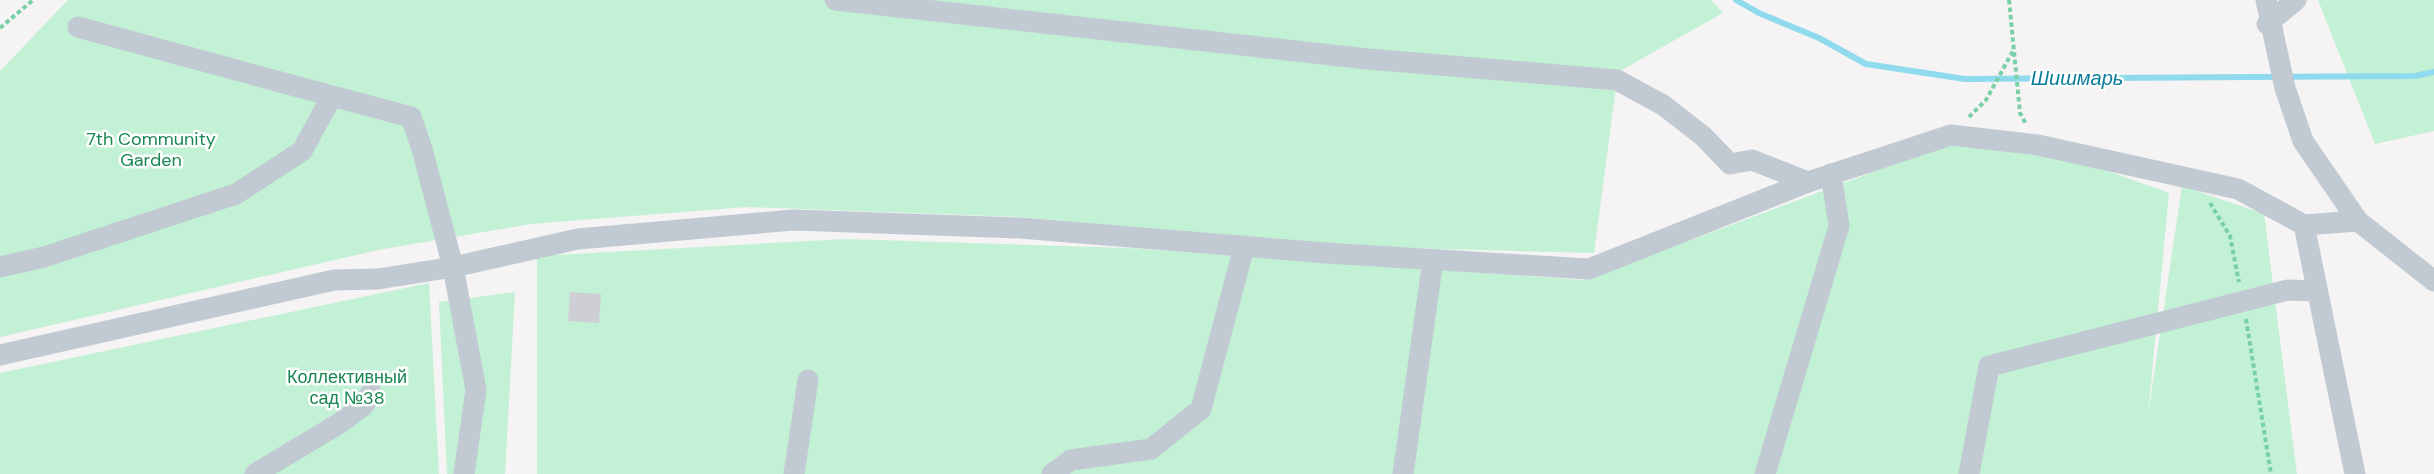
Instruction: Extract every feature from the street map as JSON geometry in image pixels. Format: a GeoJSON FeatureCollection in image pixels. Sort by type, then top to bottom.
{"type":"FeatureCollection","features":[{"type":"Feature","properties":{"kind":"street"},"geometry":{"type":"LineString","coordinates":[[835,0],[1368,59],[1617,80],[1663,105],[1703,136],[1730,164],[1752,160],[1808,182]]}},
{"type":"Feature","properties":{"kind":"street"},"geometry":{"type":"LineString","coordinates":[[2265,0],[2282,77],[2303,141],[2358,221],[2434,280]]}},
{"type":"Feature","properties":{"kind":"street"},"geometry":{"type":"LineString","coordinates":[[2269,22],[2296,0]]}},
{"type":"Feature","properties":{"kind":"street"},"geometry":{"type":"LineString","coordinates":[[78,27],[411,117],[422,149],[453,267],[476,390],[464,474]]}},
{"type":"Feature","properties":{"kind":"street"},"geometry":{"type":"LineString","coordinates":[[0,267],[44,257],[236,194],[302,151],[332,96]]}},
{"type":"Feature","properties":{"kind":"street"},"geometry":{"type":"LineString","coordinates":[[0,355],[334,280],[378,279],[453,267],[578,239],[794,220],[1020,228],[1244,247],[1589,269],[1808,182],[1951,135],[2038,145],[2238,189],[2304,225],[2358,221]]}},
{"type":"Feature","properties":{"kind":"street"},"geometry":{"type":"LineString","coordinates":[[1765,474],[1839,226],[1831,174]]}},
{"type":"Feature","properties":{"kind":"street"},"geometry":{"type":"LineString","coordinates":[[2304,225],[2355,474]]}},
{"type":"Feature","properties":{"kind":"street"},"geometry":{"type":"LineString","coordinates":[[1052,474],[1071,460],[1151,449],[1201,409],[1244,247]]}},
{"type":"Feature","properties":{"kind":"street"},"geometry":{"type":"LineString","coordinates":[[1402,474],[1433,260]]}},
{"type":"Feature","properties":{"kind":"street"},"geometry":{"type":"LineString","coordinates":[[1969,474],[1989,366],[2288,290],[2317,291]]}},
{"type":"Feature","properties":{"kind":"street"},"geometry":{"type":"LineString","coordinates":[[794,474],[808,380]]}},
{"type":"Feature","properties":{"kind":"street"},"geometry":{"type":"LineString","coordinates":[[255,474],[340,423],[364,405],[371,392]]}},
{"type":"Feature","properties":{"kind":"path"},"geometry":{"type":"LineString","coordinates":[[0,28],[33,0]]}},
{"type":"Feature","properties":{"kind":"path"},"geometry":{"type":"LineString","coordinates":[[2009,0],[2020,113],[2038,145]]}},
{"type":"Feature","properties":{"kind":"path"},"geometry":{"type":"LineString","coordinates":[[1951,135],[1986,100],[2014,48]]}},
{"type":"Feature","properties":{"kind":"green space","name":"7th Community Garden"},"geometry":{"type":"Polygon","coordinates":[[[68,0],[1711,0],[1723,13],[1618,72],[1594,253],[1332,246],[1021,217],[746,207],[531,224],[378,250],[0,337],[0,71],[68,0]]]}},
{"type":"Feature","properties":{"kind":"green space"},"geometry":{"type":"Polygon","coordinates":[[[2318,0],[2434,0],[2434,131],[2375,144],[2318,0]]]}},
{"type":"Feature","properties":{"kind":"green space"},"geometry":{"type":"Polygon","coordinates":[[[1951,143],[2069,157],[2169,193],[2148,415],[2182,186],[2264,214],[2297,474],[537,474],[537,256],[846,239],[1128,248],[1584,280],[1951,143]]]}},
{"type":"Feature","properties":{"kind":"green space","name":"Коллективный сад №38"},"geometry":{"type":"Polygon","coordinates":[[[429,283],[439,474],[0,474],[0,373],[429,283]]]}},
{"type":"Feature","properties":{"kind":"green space"},"geometry":{"type":"Polygon","coordinates":[[[515,292],[505,474],[447,474],[439,302],[515,292]]]}},
{"type":"Feature","properties":{"kind":"building"},"geometry":{"type":"Polygon","coordinates":[[[570,292],[601,294],[599,323],[568,321],[570,292]]]}},
{"type":"Feature","properties":{"kind":"waterway","name":"Шишмарь"},"geometry":{"type":"LineString","coordinates":[[1736,0],[1759,13],[1819,38],[1866,64],[1965,79],[2415,76],[2434,72]]}}]}
